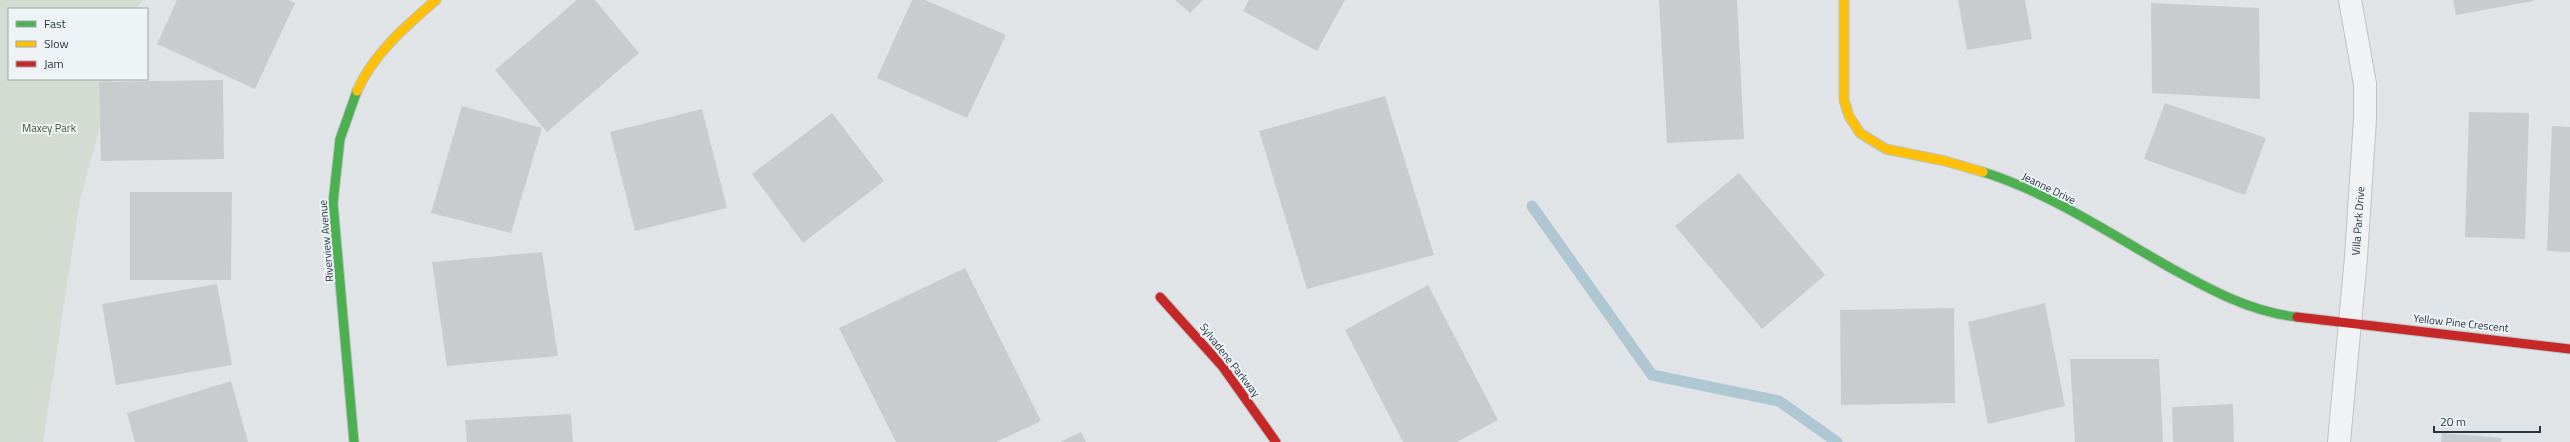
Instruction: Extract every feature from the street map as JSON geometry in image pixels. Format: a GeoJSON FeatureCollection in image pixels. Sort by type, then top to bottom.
{"type":"FeatureCollection","features":[{"type":"Feature","properties":{"kind":"street","name":"Riverview Avenue"},"geometry":{"type":"LineString","coordinates":[[354,442],[333,203],[335,164],[341,131],[351,101],[381,51],[412,20],[436,0]]}},
{"type":"Feature","properties":{"kind":"street","name":"Jeanne Drive"},"geometry":{"type":"LineString","coordinates":[[1844,0],[1844,100],[1850,116],[1860,133],[1886,149],[1945,161],[1998,177],[2057,204],[2214,292],[2256,308],[2289,316],[2349,322]]}},
{"type":"Feature","properties":{"kind":"street","name":"Villa Park Drive"},"geometry":{"type":"LineString","coordinates":[[2339,442],[2365,119],[2365,84],[2350,0]]}},
{"type":"Feature","properties":{"kind":"street","name":"Sylvadene Parkway"},"geometry":{"type":"LineString","coordinates":[[1160,297],[1222,366],[1276,442]]}},
{"type":"Feature","properties":{"kind":"street","name":"Yellow Pine Crescent"},"geometry":{"type":"LineString","coordinates":[[2349,322],[2534,343],[2570,349]]}},
{"type":"Feature","properties":{"kind":"green space","name":"Maxey Park"},"geometry":{"type":"Polygon","coordinates":[[[0,0],[143,0],[136,8],[8,8],[8,80],[113,80],[80,200],[43,442],[0,442],[0,0]]]}},
{"type":"Feature","properties":{"kind":"building"},"geometry":{"type":"Polygon","coordinates":[[[177,0],[288,0],[295,3],[255,89],[157,44],[177,0]]]}},
{"type":"Feature","properties":{"kind":"building"},"geometry":{"type":"Polygon","coordinates":[[[577,0],[595,0],[639,53],[547,132],[495,70],[577,0]]]}},
{"type":"Feature","properties":{"kind":"building"},"geometry":{"type":"Polygon","coordinates":[[[912,0],[925,0],[1006,35],[967,118],[877,78],[912,0]]]}},
{"type":"Feature","properties":{"kind":"building"},"geometry":{"type":"Polygon","coordinates":[[[1175,0],[1203,0],[1190,13],[1175,0]]]}},
{"type":"Feature","properties":{"kind":"building"},"geometry":{"type":"Polygon","coordinates":[[[1249,0],[1345,0],[1317,51],[1243,11],[1249,0]]]}},
{"type":"Feature","properties":{"kind":"building"},"geometry":{"type":"Polygon","coordinates":[[[1659,0],[1737,0],[1744,139],[1667,143],[1659,0]]]}},
{"type":"Feature","properties":{"kind":"building"},"geometry":{"type":"Polygon","coordinates":[[[1958,0],[2025,0],[2032,39],[1967,50],[1958,0]]]}},
{"type":"Feature","properties":{"kind":"building"},"geometry":{"type":"Polygon","coordinates":[[[2453,0],[2533,0],[2533,1],[2456,15],[2453,0]]]}},
{"type":"Feature","properties":{"kind":"building"},"geometry":{"type":"Polygon","coordinates":[[[2151,3],[2259,8],[2260,99],[2152,93],[2151,3]]]}},
{"type":"Feature","properties":{"kind":"building"},"geometry":{"type":"Polygon","coordinates":[[[223,80],[224,159],[101,161],[99,82],[223,80]]]}},
{"type":"Feature","properties":{"kind":"building"},"geometry":{"type":"Polygon","coordinates":[[[1385,96],[1434,255],[1307,289],[1259,131],[1385,96]]]}},
{"type":"Feature","properties":{"kind":"building"},"geometry":{"type":"Polygon","coordinates":[[[2165,103],[2266,138],[2245,195],[2144,159],[2165,103]]]}},
{"type":"Feature","properties":{"kind":"building"},"geometry":{"type":"Polygon","coordinates":[[[462,106],[542,128],[511,233],[431,213],[462,106]]]}},
{"type":"Feature","properties":{"kind":"building"},"geometry":{"type":"Polygon","coordinates":[[[702,109],[727,208],[635,231],[610,132],[702,109]]]}},
{"type":"Feature","properties":{"kind":"building"},"geometry":{"type":"Polygon","coordinates":[[[2469,112],[2529,113],[2525,239],[2465,237],[2469,112]]]}},
{"type":"Feature","properties":{"kind":"building"},"geometry":{"type":"Polygon","coordinates":[[[832,113],[884,181],[803,243],[752,174],[832,113]]]}},
{"type":"Feature","properties":{"kind":"building"},"geometry":{"type":"Polygon","coordinates":[[[2552,126],[2570,127],[2570,252],[2547,251],[2552,126]]]}},
{"type":"Feature","properties":{"kind":"building"},"geometry":{"type":"Polygon","coordinates":[[[1739,173],[1825,275],[1762,329],[1675,226],[1739,173]]]}},
{"type":"Feature","properties":{"kind":"building"},"geometry":{"type":"Polygon","coordinates":[[[130,192],[232,192],[231,280],[130,280],[130,192]]]}},
{"type":"Feature","properties":{"kind":"building"},"geometry":{"type":"Polygon","coordinates":[[[542,252],[558,356],[447,366],[432,262],[542,252]]]}},
{"type":"Feature","properties":{"kind":"building"},"geometry":{"type":"Polygon","coordinates":[[[965,268],[1041,421],[996,442],[896,442],[839,328],[965,268]]]}},
{"type":"Feature","properties":{"kind":"building"},"geometry":{"type":"Polygon","coordinates":[[[217,284],[232,365],[116,385],[102,304],[217,284]]]}},
{"type":"Feature","properties":{"kind":"building"},"geometry":{"type":"Polygon","coordinates":[[[1428,285],[1498,420],[1457,442],[1403,442],[1345,330],[1428,285]]]}},
{"type":"Feature","properties":{"kind":"building"},"geometry":{"type":"Polygon","coordinates":[[[2045,303],[2065,406],[1988,424],[1968,322],[2045,303]]]}},
{"type":"Feature","properties":{"kind":"building"},"geometry":{"type":"Polygon","coordinates":[[[1954,308],[1955,403],[1841,405],[1840,310],[1954,308]]]}},
{"type":"Feature","properties":{"kind":"building"},"geometry":{"type":"Polygon","coordinates":[[[2070,359],[2159,359],[2163,442],[2075,442],[2070,359]]]}},
{"type":"Feature","properties":{"kind":"building"},"geometry":{"type":"Polygon","coordinates":[[[231,381],[248,442],[135,442],[127,413],[231,381]]]}},
{"type":"Feature","properties":{"kind":"building"},"geometry":{"type":"Polygon","coordinates":[[[2233,404],[2234,442],[2173,442],[2172,407],[2233,404]]]}},
{"type":"Feature","properties":{"kind":"building"},"geometry":{"type":"Polygon","coordinates":[[[571,414],[573,442],[467,442],[465,420],[571,414]]]}},
{"type":"Feature","properties":{"kind":"building"},"geometry":{"type":"Polygon","coordinates":[[[1081,432],[1086,442],[1060,442],[1081,432]]]}},
{"type":"Feature","properties":{"kind":"building"},"geometry":{"type":"Polygon","coordinates":[[[2442,433],[2502,438],[2501,442],[2441,442],[2442,433]]]}},
{"type":"Feature","properties":{"kind":"waterway"},"geometry":{"type":"LineString","coordinates":[[1532,206],[1652,375],[1779,401],[1837,442]]}},
{"type":"Feature","properties":{"kind":"traffic: fast"},"geometry":{"type":"LineString","coordinates":[[354,442],[333,203],[340,139],[357,91]]}},
{"type":"Feature","properties":{"kind":"traffic: fast"},"geometry":{"type":"LineString","coordinates":[[1983,172],[2007,180],[2055,202],[2169,267],[2230,298],[2263,310],[2297,317]]}},
{"type":"Feature","properties":{"kind":"traffic: slow"},"geometry":{"type":"LineString","coordinates":[[357,91],[372,65],[391,41],[436,0]]}},
{"type":"Feature","properties":{"kind":"traffic: slow"},"geometry":{"type":"LineString","coordinates":[[1844,0],[1844,100],[1849,116],[1860,133],[1886,149],[1945,161],[1983,172]]}},
{"type":"Feature","properties":{"kind":"traffic: jam"},"geometry":{"type":"LineString","coordinates":[[1160,297],[1222,366],[1276,442]]}},
{"type":"Feature","properties":{"kind":"traffic: jam"},"geometry":{"type":"LineString","coordinates":[[2297,317],[2570,349]]}}]}
